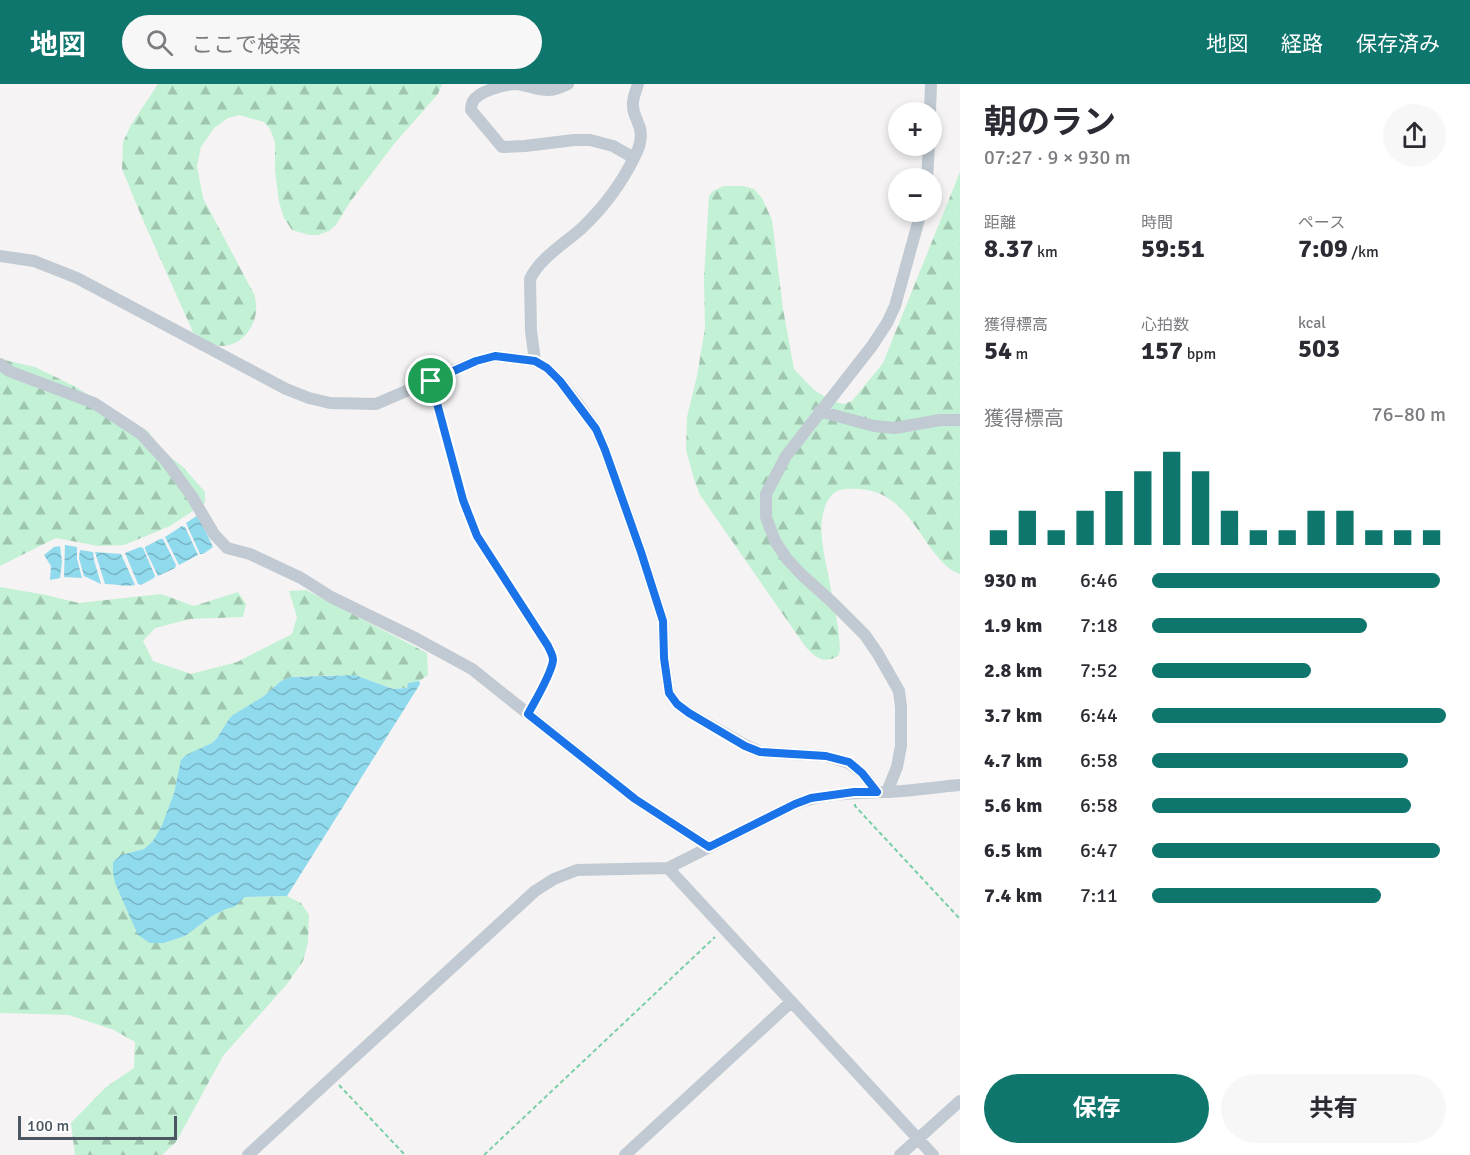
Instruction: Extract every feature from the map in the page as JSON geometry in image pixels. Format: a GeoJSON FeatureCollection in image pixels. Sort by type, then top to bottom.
{"type":"FeatureCollection","features":[{"type":"Feature","properties":{"kind":"street"},"geometry":{"type":"LineString","coordinates":[[568,84],[551,90],[506,84],[474,99],[471,110],[502,147],[590,140],[613,146],[634,158]]}},
{"type":"Feature","properties":{"kind":"street"},"geometry":{"type":"LineString","coordinates":[[535,361],[531,332],[530,279],[547,258],[583,227],[605,203],[628,169],[641,139],[641,131],[633,108],[638,84]]}},
{"type":"Feature","properties":{"kind":"street"},"geometry":{"type":"LineString","coordinates":[[930,102],[931,84]]}},
{"type":"Feature","properties":{"kind":"street"},"geometry":{"type":"LineString","coordinates":[[882,792],[897,767],[901,746],[899,691],[865,635],[787,559],[775,541],[766,518],[766,494],[786,456],[887,324],[895,306],[918,222]]}},
{"type":"Feature","properties":{"kind":"street"},"geometry":{"type":"LineString","coordinates":[[0,256],[34,261],[77,278],[286,389],[330,403],[376,404],[476,361],[495,356],[535,361],[547,368],[560,381],[596,429],[605,450],[663,621],[664,658],[669,693],[677,704],[745,746],[760,752],[826,756],[849,762],[882,792]]}},
{"type":"Feature","properties":{"kind":"street"},"geometry":{"type":"LineString","coordinates":[[0,364],[9,371],[94,403],[141,434],[166,461],[191,495],[214,534],[227,548],[250,554],[291,573],[331,597],[472,669],[635,799],[709,847]]}},
{"type":"Feature","properties":{"kind":"street"},"geometry":{"type":"LineString","coordinates":[[819,411],[874,426],[895,428],[940,420],[960,420]]}},
{"type":"Feature","properties":{"kind":"street"},"geometry":{"type":"LineString","coordinates":[[248,1155],[535,891],[554,879],[577,870],[668,868],[811,798],[854,792],[882,792],[960,785]]}},
{"type":"Feature","properties":{"kind":"street"},"geometry":{"type":"LineString","coordinates":[[668,868],[933,1155]]}},
{"type":"Feature","properties":{"kind":"street"},"geometry":{"type":"LineString","coordinates":[[625,1155],[791,1002]]}},
{"type":"Feature","properties":{"kind":"street"},"geometry":{"type":"LineString","coordinates":[[900,1155],[960,1101]]}},
{"type":"Feature","properties":{"kind":"path"},"geometry":{"type":"LineString","coordinates":[[431,381],[463,500],[477,536],[548,646],[552,656],[550,669],[528,714]]}},
{"type":"Feature","properties":{"kind":"path"},"geometry":{"type":"LineString","coordinates":[[854,792],[855,806],[960,919]]}},
{"type":"Feature","properties":{"kind":"path"},"geometry":{"type":"LineString","coordinates":[[484,1155],[724,928]]}},
{"type":"Feature","properties":{"kind":"path"},"geometry":{"type":"LineString","coordinates":[[332,1077],[405,1155]]}},
{"type":"Feature","properties":{"kind":"green space"},"geometry":{"type":"Polygon","coordinates":[[[158,84],[442,84],[438,94],[394,144],[350,202],[336,225],[329,231],[318,235],[292,230],[284,218],[279,202],[275,170],[275,142],[270,129],[264,122],[239,115],[228,118],[214,128],[201,147],[197,166],[203,198],[255,296],[256,307],[255,318],[247,333],[234,343],[218,346],[193,332],[122,169],[123,142],[131,125],[158,84]]]}},
{"type":"Feature","properties":{"kind":"green space"},"geometry":{"type":"Polygon","coordinates":[[[960,172],[960,574],[942,562],[907,515],[888,498],[862,489],[845,489],[835,492],[824,509],[822,531],[840,650],[838,656],[824,660],[812,654],[805,646],[700,495],[686,450],[687,417],[705,328],[704,278],[709,196],[713,191],[724,186],[743,186],[754,189],[762,198],[772,220],[783,309],[794,369],[814,390],[832,401],[843,404],[852,401],[883,363],[940,222],[942,222],[942,217],[960,172]]]}},
{"type":"Feature","properties":{"kind":"green space"},"geometry":{"type":"Polygon","coordinates":[[[0,359],[35,367],[76,387],[149,432],[160,449],[183,467],[205,492],[205,503],[170,526],[124,545],[98,546],[56,538],[0,566],[0,359]]]}},
{"type":"Feature","properties":{"kind":"green space"},"geometry":{"type":"Polygon","coordinates":[[[0,587],[79,603],[161,594],[194,606],[238,592],[246,604],[243,617],[190,619],[155,628],[143,641],[153,661],[191,674],[237,662],[292,634],[297,617],[289,591],[306,590],[427,653],[428,675],[419,681],[408,683],[407,688],[393,689],[355,675],[291,677],[281,681],[264,696],[229,719],[217,738],[178,779],[162,825],[153,841],[144,849],[122,855],[164,943],[185,936],[212,916],[234,907],[245,897],[287,896],[301,903],[309,915],[308,943],[303,961],[287,984],[223,1056],[176,1142],[162,1155],[75,1155],[71,1123],[106,1087],[134,1068],[135,1042],[114,1030],[69,1015],[0,1013],[0,587]]]}},
{"type":"Feature","properties":{"kind":"water"},"geometry":{"type":"Polygon","coordinates":[[[198,515],[213,547],[203,554],[200,554],[186,523],[198,515]]]}},
{"type":"Feature","properties":{"kind":"water"},"geometry":{"type":"Polygon","coordinates":[[[182,526],[185,527],[198,555],[179,565],[165,537],[182,526]]]}},
{"type":"Feature","properties":{"kind":"water"},"geometry":{"type":"Polygon","coordinates":[[[163,539],[176,565],[175,568],[158,576],[145,547],[163,539]]]}},
{"type":"Feature","properties":{"kind":"water"},"geometry":{"type":"Polygon","coordinates":[[[65,545],[77,547],[77,559],[82,578],[64,577],[65,545]]]}},
{"type":"Feature","properties":{"kind":"water"},"geometry":{"type":"Polygon","coordinates":[[[60,546],[62,562],[60,578],[50,580],[51,566],[44,555],[54,547],[60,546]]]}},
{"type":"Feature","properties":{"kind":"water"},"geometry":{"type":"Polygon","coordinates":[[[143,548],[155,576],[141,585],[138,584],[125,553],[143,548]]]}},
{"type":"Feature","properties":{"kind":"water"},"geometry":{"type":"Polygon","coordinates":[[[80,550],[93,552],[101,584],[84,576],[79,558],[80,550]]]}},
{"type":"Feature","properties":{"kind":"water"},"geometry":{"type":"Polygon","coordinates":[[[95,552],[121,554],[135,585],[105,584],[95,552]]]}},
{"type":"Feature","properties":{"kind":"water"},"geometry":{"type":"Polygon","coordinates":[[[355,675],[393,689],[407,688],[408,683],[419,681],[420,684],[287,896],[245,897],[234,907],[212,916],[185,936],[164,943],[150,943],[138,935],[115,883],[113,862],[121,855],[144,849],[153,841],[162,825],[174,793],[181,760],[186,755],[212,743],[233,715],[264,696],[281,681],[291,677],[355,675]]]}},
{"type":"Feature","properties":{"kind":"route"},"geometry":{"type":"LineString","coordinates":[[495,356],[535,361],[547,368],[560,381],[596,429],[605,450],[663,621],[664,658],[669,693],[677,704],[745,746],[760,752],[826,756],[849,762],[862,773],[877,792],[854,792],[811,798],[709,847],[635,799],[528,714],[550,669],[552,656],[548,646],[477,536],[463,500],[431,381],[476,361],[495,356]]}}]}
